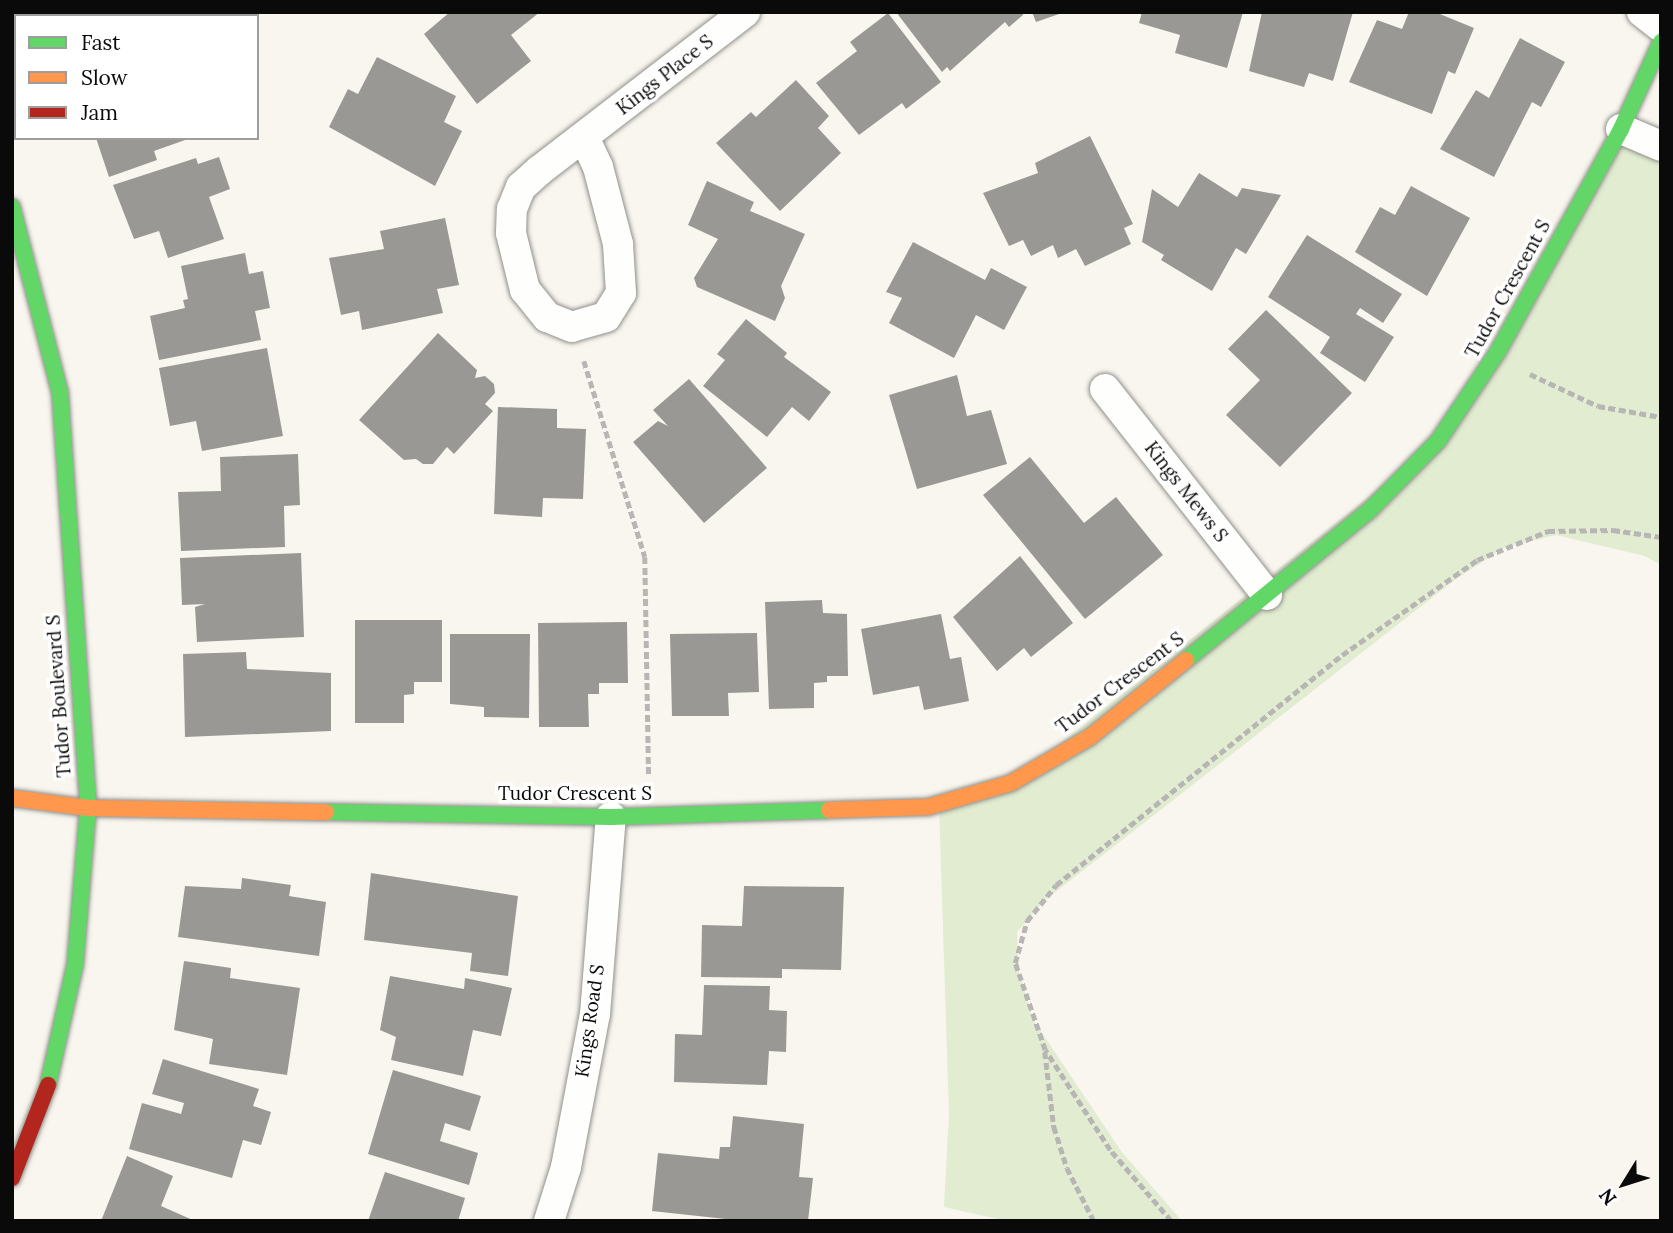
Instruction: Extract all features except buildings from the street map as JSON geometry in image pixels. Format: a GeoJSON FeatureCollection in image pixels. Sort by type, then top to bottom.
{"type":"FeatureCollection","features":[{"type":"Feature","properties":{"kind":"street","name":"Kings Place S"},"geometry":{"type":"LineString","coordinates":[[572,327],[547,317],[525,290],[511,233],[512,209],[530,179],[745,12]]}},
{"type":"Feature","properties":{"kind":"street"},"geometry":{"type":"LineString","coordinates":[[1642,12],[1661,27]]}},
{"type":"Feature","properties":{"kind":"street","name":"Tudor Crescent S"},"geometry":{"type":"LineString","coordinates":[[12,799],[88,808],[611,817],[928,807],[1011,783],[1090,737],[1369,512],[1438,441],[1497,353],[1621,129],[1661,43]]}},
{"type":"Feature","properties":{"kind":"street"},"geometry":{"type":"LineString","coordinates":[[1621,129],[1661,146]]}},
{"type":"Feature","properties":{"kind":"street"},"geometry":{"type":"LineString","coordinates":[[572,327],[606,317],[621,293],[618,244],[598,167],[584,137]]}},
{"type":"Feature","properties":{"kind":"street","name":"Tudor Boulevard S"},"geometry":{"type":"LineString","coordinates":[[12,207],[60,392],[88,808],[75,965],[62,1032],[43,1104],[12,1178]]}},
{"type":"Feature","properties":{"kind":"street","name":"Kings Mews S"},"geometry":{"type":"LineString","coordinates":[[1105,389],[1267,594]]}},
{"type":"Feature","properties":{"kind":"street","name":"Kings Road S"},"geometry":{"type":"LineString","coordinates":[[549,1221],[566,1167],[595,1014],[611,817]]}},
{"type":"Feature","properties":{"kind":"path"},"geometry":{"type":"LineString","coordinates":[[572,327],[645,557],[649,816]]}},
{"type":"Feature","properties":{"kind":"path"},"geometry":{"type":"LineString","coordinates":[[1497,353],[1534,376],[1598,406],[1661,417]]}},
{"type":"Feature","properties":{"kind":"path"},"geometry":{"type":"LineString","coordinates":[[1094,1221],[1067,1168],[1054,1127],[1045,1050],[1015,963],[1027,921],[1056,885],[1342,655],[1477,560],[1548,531],[1613,530],[1661,537]]}},
{"type":"Feature","properties":{"kind":"path"},"geometry":{"type":"LineString","coordinates":[[1045,1050],[1110,1150],[1171,1221]]}},
{"type":"Feature","properties":{"kind":"green space"},"geometry":{"type":"Polygon","coordinates":[[[1621,129],[1661,146],[1661,565],[1645,556],[1556,535],[1505,547],[1456,579],[1044,901],[1017,932],[1019,971],[1032,1018],[1121,1151],[1182,1221],[1007,1221],[944,1207],[949,1115],[939,803],[1011,783],[1438,441],[1621,129]]]}},
{"type":"Feature","properties":{"kind":"traffic: fast"},"geometry":{"type":"LineString","coordinates":[[1186,660],[1369,511],[1438,441],[1497,353],[1621,129],[1661,42]]}},
{"type":"Feature","properties":{"kind":"traffic: fast"},"geometry":{"type":"LineString","coordinates":[[12,207],[60,392],[88,808],[75,965],[48,1085]]}},
{"type":"Feature","properties":{"kind":"traffic: fast"},"geometry":{"type":"LineString","coordinates":[[326,812],[611,817],[829,810]]}},
{"type":"Feature","properties":{"kind":"traffic: slow"},"geometry":{"type":"LineString","coordinates":[[829,810],[928,807],[1011,783],[1090,737],[1186,660]]}},
{"type":"Feature","properties":{"kind":"traffic: slow"},"geometry":{"type":"LineString","coordinates":[[12,798],[88,808],[326,812]]}},
{"type":"Feature","properties":{"kind":"traffic: jam"},"geometry":{"type":"LineString","coordinates":[[12,1178],[48,1085]]}}]}
